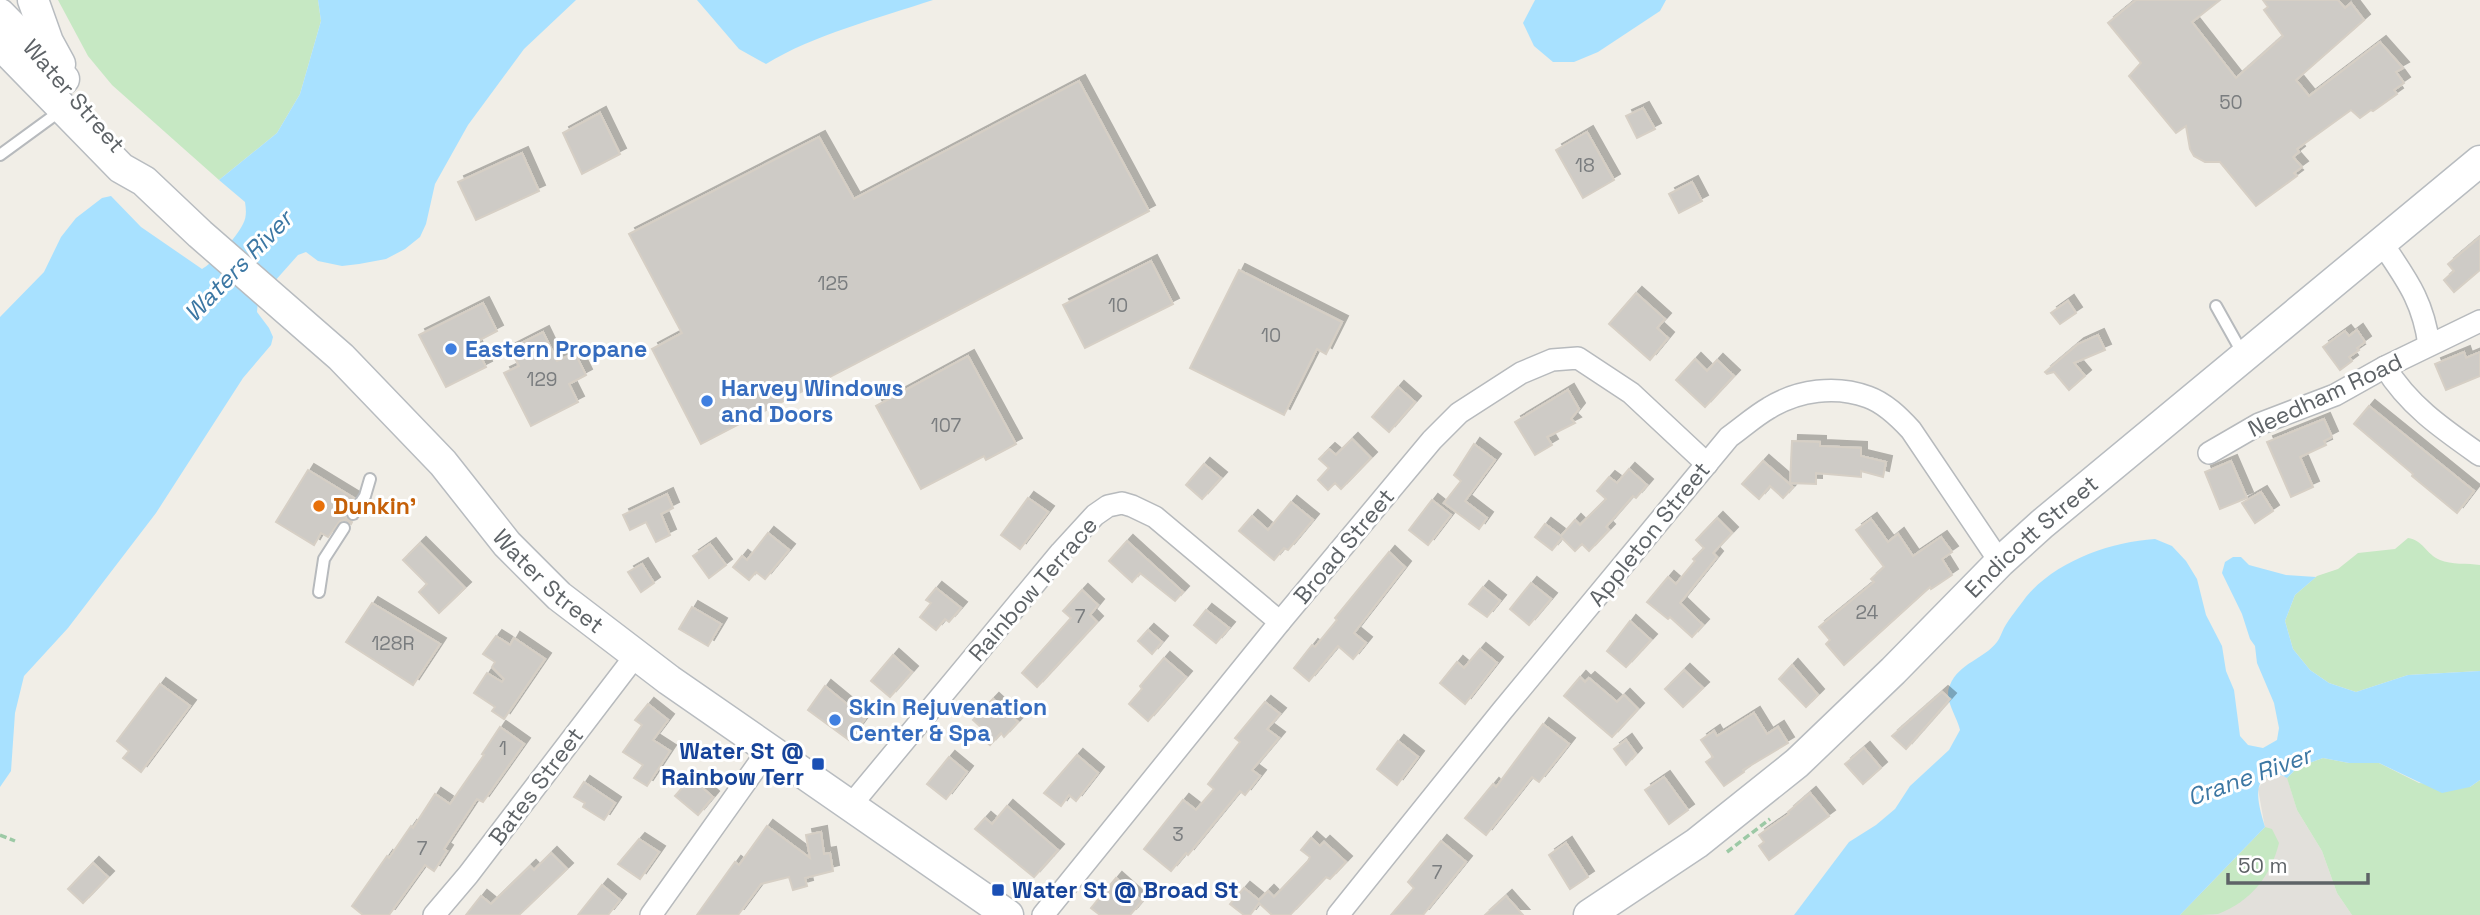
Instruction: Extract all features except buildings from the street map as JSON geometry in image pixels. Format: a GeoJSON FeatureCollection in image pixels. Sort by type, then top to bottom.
{"type":"FeatureCollection","features":[{"type":"Feature","properties":{"kind":"main road"},"geometry":{"type":"LineString","coordinates":[[33,0],[70,100]]}},
{"type":"Feature","properties":{"kind":"main road","name":"Water Street"},"geometry":{"type":"LineString","coordinates":[[0,14],[121,168],[144,181],[200,234],[341,357],[443,463],[507,544],[559,596],[636,655],[1008,915]]}},
{"type":"Feature","properties":{"kind":"main road","name":"Water Street"},"geometry":{"type":"LineString","coordinates":[[0,44],[70,100]]}},
{"type":"Feature","properties":{"kind":"main road","name":"Endicott Street"},"geometry":{"type":"LineString","coordinates":[[1589,915],[1697,843],[1797,763],[1893,671],[2000,562],[2480,161]]}},
{"type":"Feature","properties":{"kind":"street"},"geometry":{"type":"LineString","coordinates":[[2382,243],[2418,299],[2430,345]]}},
{"type":"Feature","properties":{"kind":"street","name":"Needham Road"},"geometry":{"type":"LineString","coordinates":[[2209,453],[2259,425],[2334,395],[2480,321]]}},
{"type":"Feature","properties":{"kind":"street","name":"Broad Street"},"geometry":{"type":"LineString","coordinates":[[1043,915],[1280,622],[1432,440],[1459,413],[1521,373],[1552,360],[1578,358],[1631,393],[1707,464]]}},
{"type":"Feature","properties":{"kind":"street"},"geometry":{"type":"LineString","coordinates":[[2385,367],[2419,410],[2480,455]]}},
{"type":"Feature","properties":{"kind":"street","name":"Appleton Street"},"geometry":{"type":"LineString","coordinates":[[1338,915],[1502,711],[1707,464],[1730,437],[1770,407],[1798,394],[1823,390],[1869,397],[1894,412],[1911,430],[2000,562]]}},
{"type":"Feature","properties":{"kind":"street","name":"Rainbow Terrace"},"geometry":{"type":"LineString","coordinates":[[851,805],[1061,552],[1095,514],[1108,506],[1122,503],[1156,517],[1280,622]]}},
{"type":"Feature","properties":{"kind":"street","name":"Bates Street"},"geometry":{"type":"LineString","coordinates":[[434,915],[468,875],[636,655]]}},
{"type":"Feature","properties":{"kind":"street"},"geometry":{"type":"LineString","coordinates":[[651,915],[769,749]]}},
{"type":"Feature","properties":{"kind":"lane"},"geometry":{"type":"LineString","coordinates":[[0,155],[70,100]]}},
{"type":"Feature","properties":{"kind":"lane"},"geometry":{"type":"LineString","coordinates":[[2216,306],[2244,356]]}},
{"type":"Feature","properties":{"kind":"lane"},"geometry":{"type":"LineString","coordinates":[[353,514],[365,496],[369,479]]}},
{"type":"Feature","properties":{"kind":"lane"},"geometry":{"type":"LineString","coordinates":[[319,592],[324,559],[344,528]]}},
{"type":"Feature","properties":{"kind":"path"},"geometry":{"type":"LineString","coordinates":[[0,835],[15,841]]}},
{"type":"Feature","properties":{"kind":"shaded area"},"geometry":{"type":"Polygon","coordinates":[[[2274,774],[2287,777],[2297,810],[2322,851],[2337,893],[2352,915],[2180,915],[2265,828],[2258,789],[2266,777],[2274,774]]]}},
{"type":"Feature","properties":{"kind":"green space"},"geometry":{"type":"Polygon","coordinates":[[[58,0],[318,0],[321,21],[300,94],[277,133],[219,180],[112,85],[88,56],[58,0]]]}},
{"type":"Feature","properties":{"kind":"green space"},"geometry":{"type":"Polygon","coordinates":[[[2408,538],[2417,541],[2444,562],[2480,565],[2480,671],[2408,675],[2356,692],[2329,683],[2310,670],[2293,649],[2285,621],[2295,595],[2317,576],[2338,569],[2358,553],[2395,549],[2408,538]]]}},
{"type":"Feature","properties":{"kind":"green space"},"geometry":{"type":"Polygon","coordinates":[[[2323,758],[2349,763],[2379,763],[2419,783],[2470,787],[2480,780],[2480,915],[2352,915],[2337,893],[2322,851],[2297,810],[2287,778],[2298,767],[2323,758]]]}},
{"type":"Feature","properties":{"kind":"green space"},"geometry":{"type":"Polygon","coordinates":[[[2265,827],[2272,829],[2279,843],[2271,866],[2258,886],[2240,902],[2218,914],[2180,915],[2265,827]]]}},
{"type":"Feature","properties":{"kind":"water","name":"Waters River"},"geometry":{"type":"Polygon","coordinates":[[[318,0],[576,0],[524,49],[468,125],[435,184],[426,224],[420,237],[386,259],[359,264],[342,266],[318,261],[306,252],[298,255],[258,300],[257,312],[273,337],[271,345],[243,378],[156,513],[68,628],[24,676],[15,713],[11,771],[0,787],[0,317],[44,272],[61,237],[76,218],[102,198],[111,196],[141,227],[202,269],[219,255],[240,229],[246,213],[245,202],[219,180],[277,133],[300,94],[321,21],[318,0]]]}},
{"type":"Feature","properties":{"kind":"water"},"geometry":{"type":"Polygon","coordinates":[[[697,0],[933,0],[804,44],[766,64],[739,49],[697,0]]]}},
{"type":"Feature","properties":{"kind":"water"},"geometry":{"type":"Polygon","coordinates":[[[1535,0],[1666,0],[1660,11],[1598,52],[1574,62],[1553,62],[1534,46],[1523,23],[1535,0]]]}},
{"type":"Feature","properties":{"kind":"water","name":"Crane River"},"geometry":{"type":"Polygon","coordinates":[[[2155,539],[2172,546],[2186,561],[2197,579],[2206,615],[2222,646],[2226,671],[2234,690],[2240,736],[2248,745],[2263,748],[2277,740],[2279,728],[2274,703],[2257,663],[2255,646],[2222,573],[2225,562],[2233,557],[2241,557],[2249,565],[2286,575],[2316,577],[2295,595],[2285,621],[2293,649],[2310,670],[2329,683],[2356,692],[2408,675],[2480,671],[2480,780],[2470,787],[2442,793],[2379,763],[2349,763],[2323,758],[2298,767],[2287,778],[2275,774],[2264,778],[2260,783],[2258,798],[2265,827],[2180,915],[1794,915],[1849,842],[1895,809],[1910,786],[1949,750],[1960,730],[1949,702],[1950,685],[1959,671],[1992,648],[2006,624],[2038,584],[2068,564],[2102,549],[2155,539]]]}},
{"type":"Feature","properties":{"kind":"place","name":"Eastern Propane"},"geometry":{"type":"Point","coordinates":[451,349]}},
{"type":"Feature","properties":{"kind":"place","name":"Harvey Windows and Doors"},"geometry":{"type":"Point","coordinates":[707,401]}},
{"type":"Feature","properties":{"kind":"place","name":"Dunkin'"},"geometry":{"type":"Point","coordinates":[319,506]}},
{"type":"Feature","properties":{"kind":"place","name":"Skin Rejuvenation Center & Spa"},"geometry":{"type":"Point","coordinates":[835,720]}},
{"type":"Feature","properties":{"kind":"place","name":"Water St @ Rainbow Terr"},"geometry":{"type":"Point","coordinates":[818,764]}},
{"type":"Feature","properties":{"kind":"place","name":"Water St @ Broad St"},"geometry":{"type":"Point","coordinates":[998,890]}}]}
